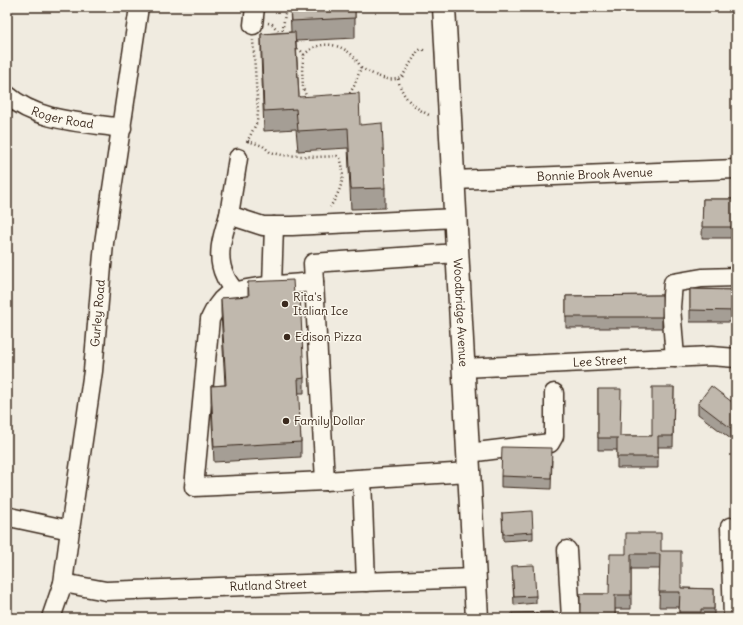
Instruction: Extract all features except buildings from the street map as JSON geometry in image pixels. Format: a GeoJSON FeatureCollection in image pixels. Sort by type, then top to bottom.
{"type":"FeatureCollection","features":[{"type":"Feature","properties":{"kind":"main road","name":"Woodbridge Avenue"},"geometry":{"type":"LineString","coordinates":[[444,7],[477,618]]}},
{"type":"Feature","properties":{"kind":"street","name":"Gurley Road"},"geometry":{"type":"LineString","coordinates":[[52,618],[63,583],[93,371],[104,242],[139,7]]}},
{"type":"Feature","properties":{"kind":"street"},"geometry":{"type":"LineString","coordinates":[[255,7],[259,24]]}},
{"type":"Feature","properties":{"kind":"street","name":"Roger Road"},"geometry":{"type":"LineString","coordinates":[[7,95],[17,104],[46,117],[122,128]]}},
{"type":"Feature","properties":{"kind":"street"},"geometry":{"type":"LineString","coordinates":[[235,292],[225,276],[221,265],[220,250],[244,148]]}},
{"type":"Feature","properties":{"kind":"street","name":"Bonnie Brook Avenue"},"geometry":{"type":"LineString","coordinates":[[454,180],[736,169]]}},
{"type":"Feature","properties":{"kind":"street"},"geometry":{"type":"LineString","coordinates":[[229,215],[263,226],[292,226],[456,218]]}},
{"type":"Feature","properties":{"kind":"street"},"geometry":{"type":"LineString","coordinates":[[272,286],[274,226]]}},
{"type":"Feature","properties":{"kind":"street"},"geometry":{"type":"LineString","coordinates":[[325,481],[313,263],[457,253]]}},
{"type":"Feature","properties":{"kind":"street"},"geometry":{"type":"LineString","coordinates":[[675,358],[671,307],[673,283],[702,278],[736,277]]}},
{"type":"Feature","properties":{"kind":"street"},"geometry":{"type":"LineString","coordinates":[[314,282],[272,286],[235,292],[226,296],[218,304],[210,319],[194,487],[362,479],[469,463],[550,443],[554,436],[554,393]]}},
{"type":"Feature","properties":{"kind":"street","name":"Lee Street"},"geometry":{"type":"LineString","coordinates":[[464,368],[711,356],[736,358]]}},
{"type":"Feature","properties":{"kind":"street"},"geometry":{"type":"LineString","coordinates":[[362,479],[366,582]]}},
{"type":"Feature","properties":{"kind":"street"},"geometry":{"type":"LineString","coordinates":[[7,516],[70,530]]}},
{"type":"Feature","properties":{"kind":"street"},"geometry":{"type":"LineString","coordinates":[[730,528],[733,618]]}},
{"type":"Feature","properties":{"kind":"street"},"geometry":{"type":"LineString","coordinates":[[567,550],[570,618]]}},
{"type":"Feature","properties":{"kind":"street","name":"Rutland Street"},"geometry":{"type":"LineString","coordinates":[[63,583],[106,591],[475,578]]}},
{"type":"Feature","properties":{"kind":"path"},"geometry":{"type":"LineString","coordinates":[[282,35],[286,7]]}},
{"type":"Feature","properties":{"kind":"path"},"geometry":{"type":"LineString","coordinates":[[244,148],[257,122],[259,24],[272,24],[286,40]]}},
{"type":"Feature","properties":{"kind":"path"},"geometry":{"type":"LineString","coordinates":[[290,45],[302,51],[304,55],[303,88],[309,103]]}},
{"type":"Feature","properties":{"kind":"path"},"geometry":{"type":"LineString","coordinates":[[304,55],[309,49],[315,46],[340,46],[348,51],[361,68],[381,78],[393,80],[402,76],[418,51],[426,51]]}},
{"type":"Feature","properties":{"kind":"path"},"geometry":{"type":"LineString","coordinates":[[347,99],[361,68]]}},
{"type":"Feature","properties":{"kind":"path"},"geometry":{"type":"LineString","coordinates":[[398,79],[401,90],[409,102],[429,115]]}},
{"type":"Feature","properties":{"kind":"path"},"geometry":{"type":"LineString","coordinates":[[244,148],[263,146],[270,152],[282,155],[318,157],[337,156],[340,158],[342,185],[327,211]]}},
{"type":"Feature","properties":{"kind":"place","name":"Rita's Italian Ice"},"geometry":{"type":"Point","coordinates":[285,304]}},
{"type":"Feature","properties":{"kind":"place","name":"Edison Pizza"},"geometry":{"type":"Point","coordinates":[287,337]}},
{"type":"Feature","properties":{"kind":"place","name":"Family Dollar"},"geometry":{"type":"Point","coordinates":[286,421]}}]}
